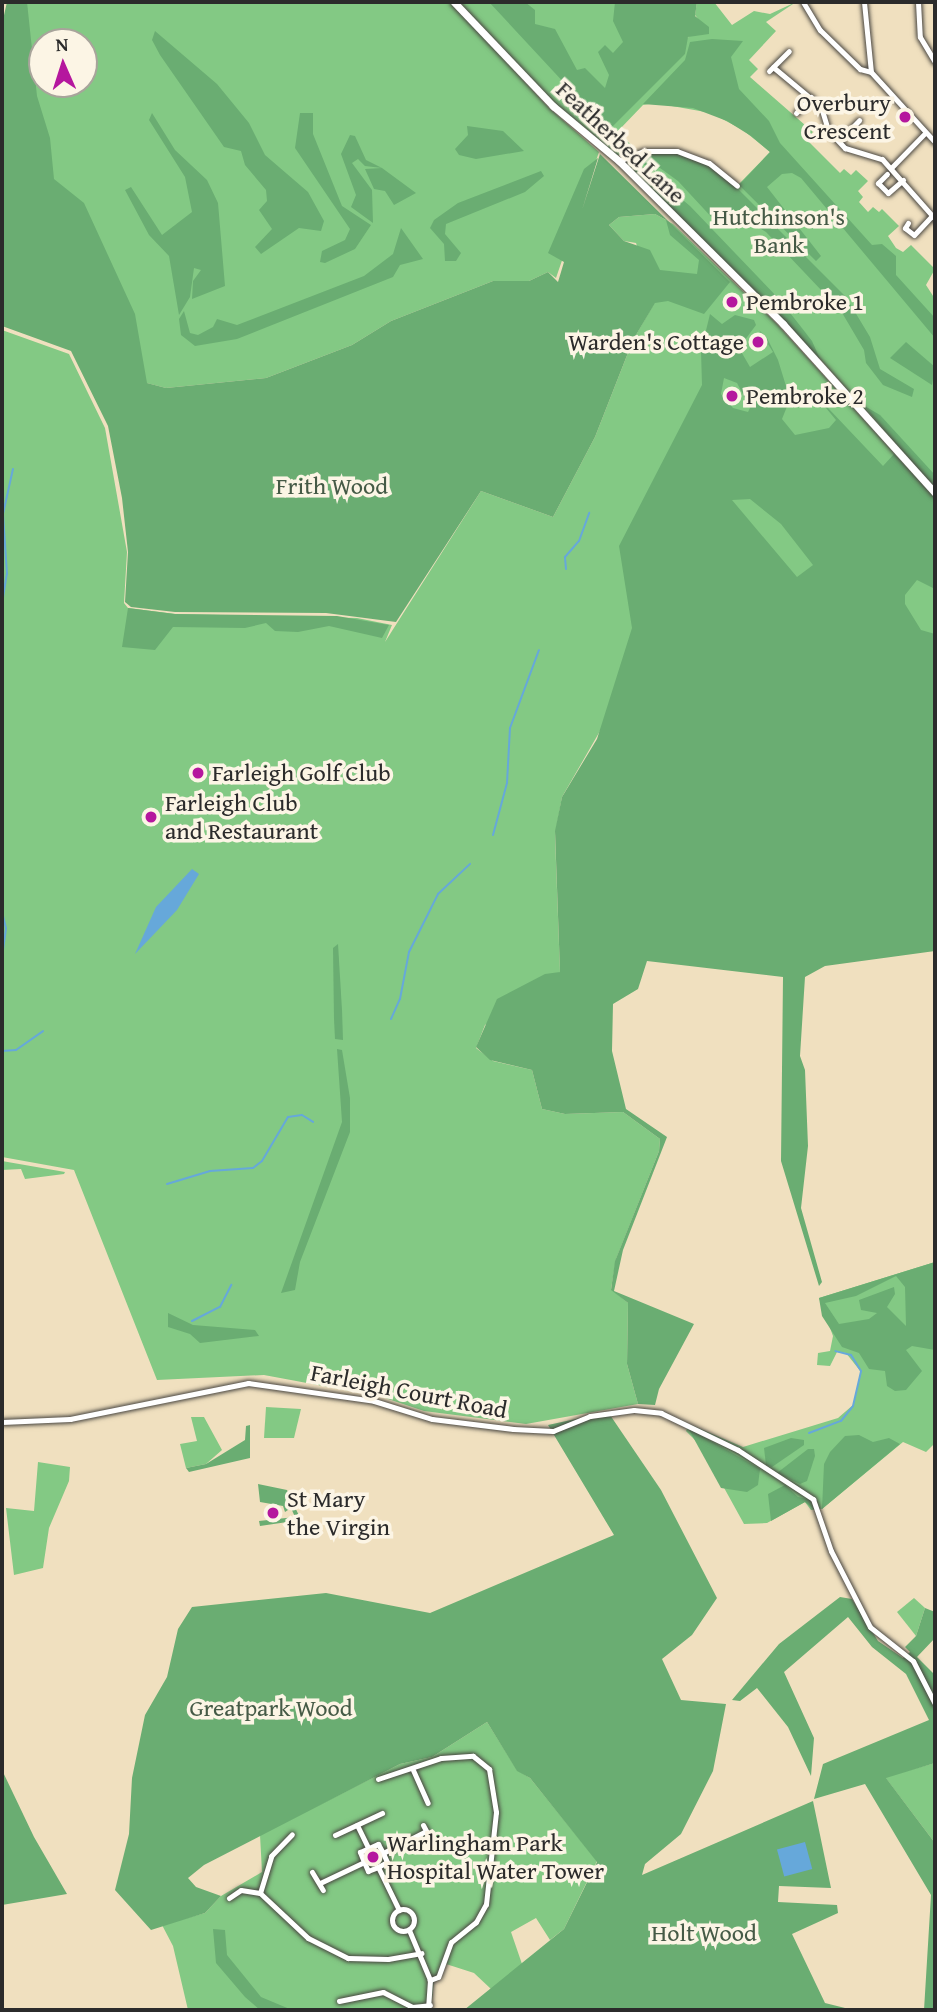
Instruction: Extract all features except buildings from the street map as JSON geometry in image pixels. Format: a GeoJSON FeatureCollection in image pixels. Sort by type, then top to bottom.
{"type":"FeatureCollection","features":[{"type":"Feature","properties":{"kind":"street","name":"Featherbed Lane"},"geometry":{"type":"LineString","coordinates":[[454,2],[553,106],[619,161],[824,367],[935,493]]}},
{"type":"Feature","properties":{"kind":"street"},"geometry":{"type":"LineString","coordinates":[[803,2],[823,34],[861,70],[871,72]]}},
{"type":"Feature","properties":{"kind":"street"},"geometry":{"type":"LineString","coordinates":[[864,2],[871,72],[935,142]]}},
{"type":"Feature","properties":{"kind":"street"},"geometry":{"type":"LineString","coordinates":[[918,2],[920,40],[935,62]]}},
{"type":"Feature","properties":{"kind":"street"},"geometry":{"type":"LineString","coordinates":[[789,51],[771,69],[811,97],[839,141],[852,152],[878,156],[903,180],[934,218],[914,235],[905,228],[908,223]]}},
{"type":"Feature","properties":{"kind":"street"},"geometry":{"type":"LineString","coordinates":[[796,113],[811,97]]}},
{"type":"Feature","properties":{"kind":"street"},"geometry":{"type":"LineString","coordinates":[[839,141],[859,120]]}},
{"type":"Feature","properties":{"kind":"street"},"geometry":{"type":"LineString","coordinates":[[891,168],[925,133]]}},
{"type":"Feature","properties":{"kind":"street"},"geometry":{"type":"LineString","coordinates":[[619,161],[644,151],[677,151],[709,163],[737,186]]}},
{"type":"Feature","properties":{"kind":"street"},"geometry":{"type":"LineString","coordinates":[[887,174],[878,183],[888,193],[903,180]]}},
{"type":"Feature","properties":{"kind":"street","name":"Farleigh Court Road"},"geometry":{"type":"LineString","coordinates":[[2,1422],[70,1419],[248,1383],[374,1401],[432,1419],[513,1429],[553,1431],[590,1416],[618,1411],[662,1413],[807,1492],[819,1510],[845,1581],[870,1627],[913,1661],[935,1704]]}},
{"type":"Feature","properties":{"kind":"street"},"geometry":{"type":"LineString","coordinates":[[379,1779],[413,1770],[441,1758],[479,1758],[489,1769],[496,1812],[486,1904],[476,1922],[451,1942],[439,1977],[430,1980]]}},
{"type":"Feature","properties":{"kind":"street"},"geometry":{"type":"LineString","coordinates":[[413,1770],[428,1803]]}},
{"type":"Feature","properties":{"kind":"street"},"geometry":{"type":"LineString","coordinates":[[335,1835],[382,1813]]}},
{"type":"Feature","properties":{"kind":"street"},"geometry":{"type":"LineString","coordinates":[[357,1825],[368,1848]]}},
{"type":"Feature","properties":{"kind":"street"},"geometry":{"type":"LineString","coordinates":[[383,1853],[425,1828],[430,1838]]}},
{"type":"Feature","properties":{"kind":"street"},"geometry":{"type":"LineString","coordinates":[[260,1893],[271,1856],[292,1833]]}},
{"type":"Feature","properties":{"kind":"street"},"geometry":{"type":"LineString","coordinates":[[378,1844],[387,1862],[368,1871],[360,1852],[368,1848],[378,1844]]}},
{"type":"Feature","properties":{"kind":"street"},"geometry":{"type":"LineString","coordinates":[[320,1883],[364,1862]]}},
{"type":"Feature","properties":{"kind":"street"},"geometry":{"type":"LineString","coordinates":[[339,2001],[383,1992],[412,2007],[429,2008],[430,1980],[421,1953],[409,1930],[414,1916],[399,1910],[378,1867]]}},
{"type":"Feature","properties":{"kind":"street"},"geometry":{"type":"LineString","coordinates":[[312,1872],[323,1890]]}},
{"type":"Feature","properties":{"kind":"street"},"geometry":{"type":"LineString","coordinates":[[229,1898],[241,1891],[260,1893],[308,1938],[337,1954],[362,1960],[421,1953]]}},
{"type":"Feature","properties":{"kind":"street"},"geometry":{"type":"LineString","coordinates":[[399,1910],[392,1919],[394,1927],[409,1930]]}},
{"type":"Feature","properties":{"kind":"green space","name":"Frith Wood"},"geometry":{"type":"Polygon","coordinates":[[[7,2],[27,2],[30,28],[28,98],[38,98],[50,138],[54,179],[84,203],[135,314],[147,383],[166,388],[266,378],[352,345],[391,321],[493,281],[529,281],[548,272],[558,282],[564,262],[548,253],[584,169],[598,158],[582,210],[600,154],[730,282],[704,314],[668,301],[655,303],[633,340],[595,437],[553,517],[481,491],[396,622],[326,613],[175,612],[131,607],[125,602],[128,552],[122,498],[108,426],[71,351],[2,326],[2,24],[7,2]],[[655,214],[619,217],[609,225],[624,241],[650,250],[660,270],[697,274],[699,260],[670,235],[666,220],[655,214]]]}},
{"type":"Feature","properties":{"kind":"green space"},"geometry":{"type":"Polygon","coordinates":[[[19,2],[450,2],[549,108],[599,152],[556,278],[548,272],[529,281],[493,281],[391,321],[352,345],[266,378],[166,388],[139,381],[50,190],[35,98],[98,98],[98,28],[28,28],[28,57],[19,2]]]}},
{"type":"Feature","properties":{"kind":"green space","name":"Hutchinson's Bank"},"geometry":{"type":"Polygon","coordinates":[[[457,2],[666,2],[684,55],[686,39],[703,25],[695,15],[697,2],[714,2],[732,25],[754,11],[770,14],[796,2],[766,22],[776,31],[749,60],[758,69],[750,77],[813,132],[806,139],[840,173],[844,169],[851,175],[856,170],[868,181],[858,191],[863,197],[859,202],[868,212],[873,207],[879,212],[882,209],[899,226],[888,236],[896,248],[903,252],[911,245],[935,269],[926,285],[935,299],[935,489],[820,359],[624,164],[626,158],[736,187],[770,152],[743,130],[711,113],[655,103],[643,105],[618,131],[635,149],[617,156],[554,104],[457,2]]]}},
{"type":"Feature","properties":{"kind":"green space"},"geometry":{"type":"Polygon","coordinates":[[[489,2],[525,2],[535,10],[535,24],[555,29],[577,70],[585,68],[605,88],[609,75],[598,52],[605,45],[613,53],[623,42],[613,21],[615,2],[697,2],[695,16],[709,27],[709,34],[688,37],[685,54],[606,133],[595,128],[567,86],[489,2]]]}},
{"type":"Feature","properties":{"kind":"green space"},"geometry":{"type":"Polygon","coordinates":[[[155,31],[217,84],[249,123],[265,155],[308,192],[324,221],[321,231],[299,228],[261,254],[255,247],[272,229],[259,210],[267,201],[266,190],[245,165],[241,151],[224,147],[160,55],[152,40],[155,31]]]}},
{"type":"Feature","properties":{"kind":"green space"},"geometry":{"type":"Polygon","coordinates":[[[712,39],[743,41],[731,57],[739,89],[769,121],[780,143],[872,245],[882,244],[896,256],[896,275],[935,318],[935,338],[801,178],[792,173],[782,174],[767,187],[821,256],[816,261],[739,185],[770,152],[751,136],[727,121],[693,108],[643,104],[685,60],[690,42],[712,39]]]}},
{"type":"Feature","properties":{"kind":"green space"},"geometry":{"type":"Polygon","coordinates":[[[152,113],[175,150],[207,180],[218,203],[225,286],[192,299],[193,281],[201,270],[194,268],[190,297],[179,315],[169,256],[149,235],[125,190],[131,187],[162,235],[192,212],[185,177],[149,120],[152,113]]]}},
{"type":"Feature","properties":{"kind":"green space"},"geometry":{"type":"Polygon","coordinates":[[[300,113],[313,113],[313,134],[342,206],[371,225],[355,249],[325,263],[320,262],[322,251],[345,240],[350,229],[295,148],[300,113]]]}},
{"type":"Feature","properties":{"kind":"green space"},"geometry":{"type":"Polygon","coordinates":[[[467,126],[503,131],[524,151],[476,159],[459,155],[455,149],[468,135],[467,126]]]}},
{"type":"Feature","properties":{"kind":"green space"},"geometry":{"type":"Polygon","coordinates":[[[350,135],[355,136],[366,160],[382,168],[365,166],[358,159],[352,163],[372,190],[373,223],[351,207],[356,195],[341,154],[350,135]]]}},
{"type":"Feature","properties":{"kind":"green space"},"geometry":{"type":"Polygon","coordinates":[[[641,153],[682,153],[707,163],[736,187],[846,297],[870,337],[880,369],[914,389],[912,397],[883,385],[866,363],[864,350],[841,311],[766,232],[752,223],[716,222],[678,181],[660,168],[640,164],[690,206],[780,300],[812,341],[820,359],[624,164],[624,159],[641,153]]]}},
{"type":"Feature","properties":{"kind":"green space"},"geometry":{"type":"Polygon","coordinates":[[[382,168],[416,193],[394,205],[385,191],[374,189],[365,169],[382,168]]]}},
{"type":"Feature","properties":{"kind":"green space"},"geometry":{"type":"Polygon","coordinates":[[[541,171],[544,176],[525,192],[446,224],[445,234],[461,253],[456,261],[445,261],[444,244],[430,228],[434,220],[458,203],[541,171]]]}},
{"type":"Feature","properties":{"kind":"green space","name":"Farleigh Golf Club"},"geometry":{"type":"Polygon","coordinates":[[[655,214],[673,224],[776,323],[935,498],[935,704],[600,731],[562,797],[555,835],[560,972],[485,1025],[476,1048],[493,1061],[532,1070],[542,1109],[565,1114],[623,1112],[660,1139],[659,1151],[616,1259],[611,1289],[628,1303],[627,1364],[638,1404],[526,1424],[424,1411],[382,1397],[264,1375],[157,1380],[74,1170],[2,1157],[2,330],[69,354],[105,428],[127,552],[124,603],[128,608],[175,614],[357,618],[392,625],[385,642],[481,491],[553,517],[595,437],[633,340],[655,302],[636,243],[624,241],[609,225],[619,217],[655,214]]]}},
{"type":"Feature","properties":{"kind":"green space"},"geometry":{"type":"Polygon","coordinates":[[[401,228],[423,259],[400,265],[393,277],[237,339],[195,346],[181,335],[179,319],[184,311],[190,333],[198,335],[213,327],[217,319],[237,325],[364,276],[393,254],[401,228]]]}},
{"type":"Feature","properties":{"kind":"green space"},"geometry":{"type":"Polygon","coordinates":[[[710,314],[722,324],[735,315],[754,320],[756,325],[739,348],[750,367],[773,352],[759,330],[767,338],[778,360],[790,399],[782,419],[795,435],[829,428],[836,420],[811,390],[883,466],[894,454],[935,498],[935,589],[917,580],[905,595],[905,604],[921,630],[935,634],[935,951],[825,966],[805,977],[800,1056],[805,1070],[808,1146],[801,1208],[822,1282],[819,1286],[781,1161],[783,977],[647,961],[638,989],[613,1004],[612,1051],[626,1109],[667,1137],[623,1250],[614,1291],[694,1324],[659,1389],[655,1405],[638,1404],[627,1364],[628,1303],[611,1290],[615,1261],[659,1151],[660,1139],[623,1112],[565,1114],[542,1109],[532,1070],[490,1060],[476,1047],[497,999],[545,974],[560,972],[555,831],[562,797],[597,739],[632,628],[619,546],[702,385],[701,351],[710,314]],[[724,378],[721,394],[733,408],[748,412],[750,408],[737,383],[724,378]],[[750,499],[732,500],[797,577],[813,565],[781,524],[750,499]]]}},
{"type":"Feature","properties":{"kind":"green space"},"geometry":{"type":"Polygon","coordinates":[[[906,342],[935,367],[932,385],[890,358],[906,342]]]}},
{"type":"Feature","properties":{"kind":"green space"},"geometry":{"type":"Polygon","coordinates":[[[863,405],[880,415],[935,475],[935,489],[863,405]]]}},
{"type":"Feature","properties":{"kind":"green space"},"geometry":{"type":"Polygon","coordinates":[[[128,608],[175,614],[337,616],[389,625],[382,638],[329,626],[298,632],[275,631],[266,623],[245,628],[173,627],[155,650],[122,647],[128,608]]]}},
{"type":"Feature","properties":{"kind":"green space"},"geometry":{"type":"Polygon","coordinates":[[[338,944],[343,1040],[335,1039],[333,948],[338,944]]]}},
{"type":"Feature","properties":{"kind":"green space"},"geometry":{"type":"Polygon","coordinates":[[[337,1049],[342,1050],[350,1098],[350,1132],[300,1262],[295,1290],[281,1293],[342,1122],[337,1049]]]}},
{"type":"Feature","properties":{"kind":"green space"},"geometry":{"type":"Polygon","coordinates":[[[2,1161],[65,1172],[25,1179],[21,1169],[2,1170],[2,1161]]]}},
{"type":"Feature","properties":{"kind":"green space"},"geometry":{"type":"Polygon","coordinates":[[[935,1262],[935,1443],[926,1452],[903,1442],[822,1509],[811,1510],[805,1502],[767,1523],[744,1524],[701,1446],[686,1431],[689,1424],[743,1447],[838,1418],[853,1405],[861,1372],[846,1353],[837,1352],[830,1366],[817,1365],[818,1353],[830,1351],[833,1336],[819,1298],[935,1262]]]}},
{"type":"Feature","properties":{"kind":"green space"},"geometry":{"type":"Polygon","coordinates":[[[935,1262],[935,1350],[912,1346],[906,1350],[922,1371],[906,1390],[895,1391],[887,1386],[885,1371],[869,1369],[859,1353],[842,1347],[822,1316],[819,1298],[935,1262]],[[896,1276],[856,1296],[825,1303],[839,1324],[869,1319],[877,1313],[861,1310],[859,1300],[894,1287],[895,1294],[887,1307],[906,1326],[905,1287],[896,1276]]]}},
{"type":"Feature","properties":{"kind":"green space"},"geometry":{"type":"Polygon","coordinates":[[[168,1313],[193,1325],[255,1330],[259,1336],[200,1343],[190,1334],[168,1327],[168,1313]]]}},
{"type":"Feature","properties":{"kind":"green space"},"geometry":{"type":"Polygon","coordinates":[[[266,1407],[301,1409],[294,1438],[264,1438],[266,1407]]]}},
{"type":"Feature","properties":{"kind":"green space","name":"Greatpark Wood"},"geometry":{"type":"Polygon","coordinates":[[[608,1412],[661,1490],[717,1598],[692,1635],[662,1659],[681,1700],[726,1704],[713,1771],[681,1834],[645,1864],[642,1875],[813,1801],[831,1888],[779,1886],[778,1902],[837,1905],[838,1913],[792,1934],[825,2003],[853,2010],[464,2010],[564,1929],[597,1862],[530,1778],[517,1771],[487,1722],[432,1757],[400,1764],[204,1865],[188,1878],[196,1887],[221,1896],[205,1913],[151,1930],[115,1890],[129,1834],[132,1778],[145,1715],[167,1677],[178,1629],[192,1607],[326,1593],[430,1613],[614,1535],[548,1425],[608,1412]]]}},
{"type":"Feature","properties":{"kind":"green space"},"geometry":{"type":"Polygon","coordinates":[[[191,1417],[204,1417],[222,1450],[206,1464],[186,1468],[180,1444],[197,1441],[191,1417]]]}},
{"type":"Feature","properties":{"kind":"green space"},"geometry":{"type":"Polygon","coordinates":[[[250,1425],[250,1458],[189,1472],[186,1468],[206,1464],[245,1440],[246,1426],[250,1425]]]}},
{"type":"Feature","properties":{"kind":"green space"},"geometry":{"type":"Polygon","coordinates":[[[688,1428],[760,1469],[758,1485],[747,1492],[721,1488],[688,1428]]]}},
{"type":"Feature","properties":{"kind":"green space"},"geometry":{"type":"Polygon","coordinates":[[[859,1435],[873,1442],[889,1438],[900,1444],[822,1509],[824,1464],[830,1452],[845,1436],[859,1435]]]}},
{"type":"Feature","properties":{"kind":"green space"},"geometry":{"type":"Polygon","coordinates":[[[791,1438],[804,1440],[804,1445],[772,1467],[766,1465],[764,1448],[791,1438]]]}},
{"type":"Feature","properties":{"kind":"green space"},"geometry":{"type":"Polygon","coordinates":[[[808,1449],[814,1449],[815,1456],[807,1481],[800,1484],[777,1473],[808,1449]]]}},
{"type":"Feature","properties":{"kind":"green space"},"geometry":{"type":"Polygon","coordinates":[[[38,1462],[70,1467],[69,1481],[49,1528],[43,1568],[14,1575],[6,1508],[34,1511],[38,1462]]]}},
{"type":"Feature","properties":{"kind":"green space"},"geometry":{"type":"Polygon","coordinates":[[[258,1484],[287,1490],[301,1520],[260,1526],[259,1521],[295,1517],[291,1508],[285,1512],[283,1506],[260,1502],[258,1484]]]}},
{"type":"Feature","properties":{"kind":"green space"},"geometry":{"type":"Polygon","coordinates":[[[785,1485],[798,1497],[811,1500],[816,1511],[805,1502],[771,1521],[768,1494],[785,1485]]]}},
{"type":"Feature","properties":{"kind":"green space"},"geometry":{"type":"Polygon","coordinates":[[[840,1597],[852,1599],[878,1641],[903,1658],[910,1652],[905,1647],[916,1636],[925,1608],[935,1612],[935,1638],[917,1657],[935,1675],[935,1763],[886,1778],[935,1843],[935,2010],[924,2010],[931,1895],[865,1784],[814,1799],[823,1764],[929,1720],[906,1674],[872,1647],[848,1617],[784,1672],[814,1738],[811,1776],[788,1727],[757,1688],[740,1701],[732,1700],[779,1644],[840,1597]]]}},
{"type":"Feature","properties":{"kind":"green space"},"geometry":{"type":"Polygon","coordinates":[[[914,1598],[925,1608],[916,1636],[897,1612],[914,1598]]]}},
{"type":"Feature","properties":{"kind":"green space"},"geometry":{"type":"Polygon","coordinates":[[[487,1722],[517,1770],[530,1778],[597,1861],[564,1929],[550,1940],[536,1918],[511,1932],[522,1964],[491,1989],[474,1973],[446,1964],[440,1979],[434,1982],[431,2010],[188,2010],[173,1946],[162,1925],[205,1913],[221,1896],[262,1872],[260,1835],[400,1764],[432,1757],[487,1722]]]}},
{"type":"Feature","properties":{"kind":"green space"},"geometry":{"type":"Polygon","coordinates":[[[935,1763],[935,1843],[885,1777],[935,1763]]]}},
{"type":"Feature","properties":{"kind":"green space"},"geometry":{"type":"Polygon","coordinates":[[[2,1770],[34,1837],[67,1894],[2,1905],[2,1770]]]}},
{"type":"Feature","properties":{"kind":"green space"},"geometry":{"type":"Polygon","coordinates":[[[213,1929],[225,1930],[227,1955],[261,1997],[292,2010],[260,2010],[245,1997],[216,1963],[213,1929]]]}},
{"type":"Feature","properties":{"kind":"water"},"geometry":{"type":"Polygon","coordinates":[[[192,869],[199,874],[177,910],[135,954],[156,907],[192,869]]]}},
{"type":"Feature","properties":{"kind":"water"},"geometry":{"type":"Polygon","coordinates":[[[805,1842],[812,1869],[784,1877],[777,1850],[805,1842]]]}},
{"type":"Feature","properties":{"kind":"waterway"},"geometry":{"type":"LineString","coordinates":[[2,604],[7,574],[3,514],[13,469]]}},
{"type":"Feature","properties":{"kind":"waterway"},"geometry":{"type":"LineString","coordinates":[[566,569],[565,557],[579,541],[589,513]]}},
{"type":"Feature","properties":{"kind":"waterway"},"geometry":{"type":"LineString","coordinates":[[493,835],[507,783],[510,728],[539,650]]}},
{"type":"Feature","properties":{"kind":"waterway"},"geometry":{"type":"LineString","coordinates":[[391,1019],[400,999],[409,952],[438,894],[470,864]]}},
{"type":"Feature","properties":{"kind":"waterway"},"geometry":{"type":"LineString","coordinates":[[2,912],[6,928],[2,957]]}},
{"type":"Feature","properties":{"kind":"waterway"},"geometry":{"type":"LineString","coordinates":[[2,1051],[16,1050],[43,1031]]}},
{"type":"Feature","properties":{"kind":"waterway"},"geometry":{"type":"LineString","coordinates":[[167,1184],[210,1171],[253,1168],[262,1161],[288,1117],[302,1115],[313,1122]]}},
{"type":"Feature","properties":{"kind":"waterway"},"geometry":{"type":"LineString","coordinates":[[192,1321],[220,1307],[231,1285]]}},
{"type":"Feature","properties":{"kind":"waterway"},"geometry":{"type":"LineString","coordinates":[[809,1433],[841,1421],[853,1406],[861,1371],[851,1355],[835,1351]]}},
{"type":"Feature","properties":{"kind":"place","name":"Overbury Crescent"},"geometry":{"type":"Point","coordinates":[905,117]}},
{"type":"Feature","properties":{"kind":"place","name":"Pembroke 1"},"geometry":{"type":"Point","coordinates":[732,302]}},
{"type":"Feature","properties":{"kind":"place","name":"Warden's Cottage"},"geometry":{"type":"Point","coordinates":[758,342]}},
{"type":"Feature","properties":{"kind":"place","name":"Pembroke 2"},"geometry":{"type":"Point","coordinates":[732,396]}},
{"type":"Feature","properties":{"kind":"place","name":"Farleigh Golf Club"},"geometry":{"type":"Point","coordinates":[198,773]}},
{"type":"Feature","properties":{"kind":"place","name":"Farleigh Club and Restaurant"},"geometry":{"type":"Point","coordinates":[151,817]}},
{"type":"Feature","properties":{"kind":"place","name":"St Mary the Virgin"},"geometry":{"type":"Point","coordinates":[273,1513]}},
{"type":"Feature","properties":{"kind":"place","name":"Warlingham Park Hospital Water Tower"},"geometry":{"type":"Point","coordinates":[373,1857]}},
{"type":"Feature","properties":{"kind":"park label","name":"Holt Wood"},"geometry":{"type":"Point","coordinates":[704,1933]}}]}
